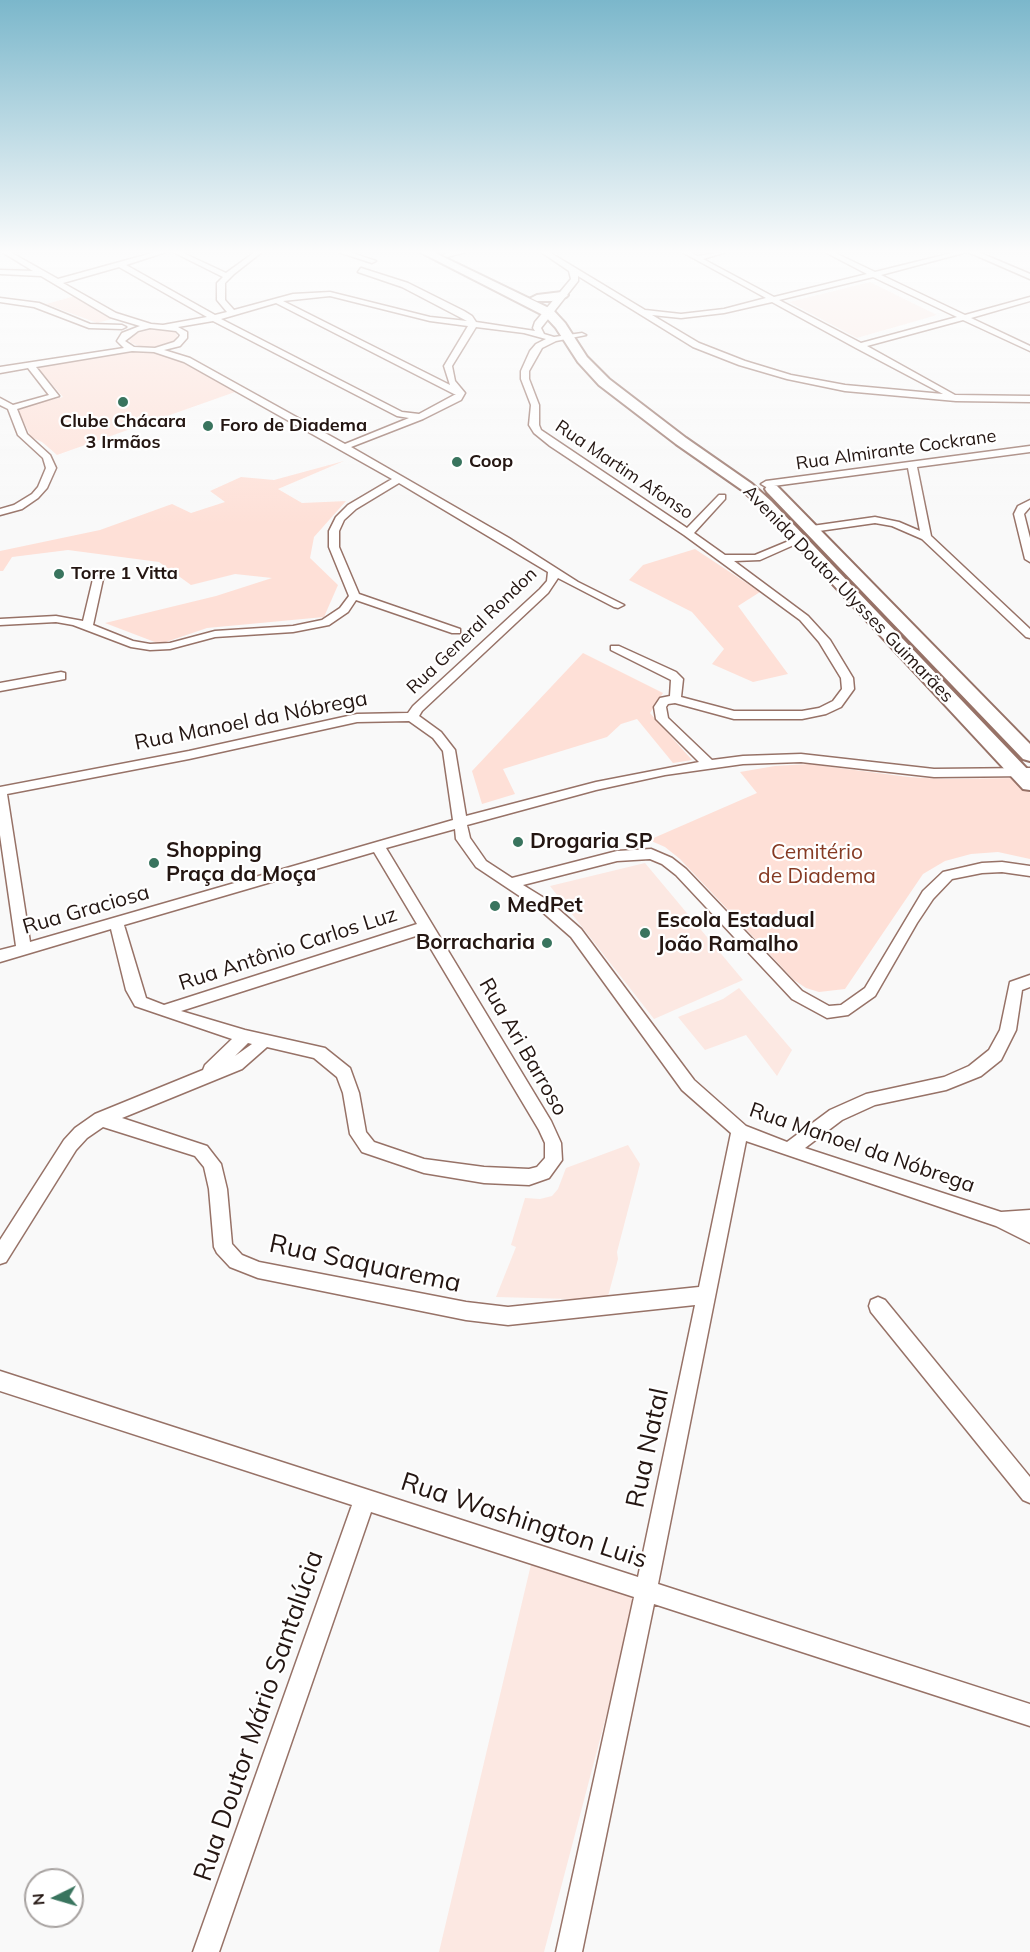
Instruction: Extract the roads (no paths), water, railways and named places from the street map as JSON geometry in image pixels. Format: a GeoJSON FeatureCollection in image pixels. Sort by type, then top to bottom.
{"type":"FeatureCollection","features":[{"type":"Feature","properties":{"kind":"main road","name":"Avenida Doutor Ulysses Guimarães"},"geometry":{"type":"LineString","coordinates":[[572,343],[582,359],[604,382],[791,521],[870,589],[1030,755]]}},
{"type":"Feature","properties":{"kind":"main road","name":"Avenida Doutor Ulysses Guimarães"},"geometry":{"type":"LineString","coordinates":[[575,343],[694,437],[766,484],[806,535],[1027,777]]}},
{"type":"Feature","properties":{"kind":"street"},"geometry":{"type":"LineString","coordinates":[[88,357],[117,343]]}},
{"type":"Feature","properties":{"kind":"street"},"geometry":{"type":"LineString","coordinates":[[124,343],[132,349]]}},
{"type":"Feature","properties":{"kind":"street"},"geometry":{"type":"LineString","coordinates":[[261,343],[400,414],[420,417]]}},
{"type":"Feature","properties":{"kind":"street"},"geometry":{"type":"LineString","coordinates":[[361,343],[461,393]]}},
{"type":"Feature","properties":{"kind":"street"},"geometry":{"type":"LineString","coordinates":[[461,343],[448,366],[451,381],[461,393]]}},
{"type":"Feature","properties":{"kind":"street","name":"Rua Martim Afonso"},"geometry":{"type":"LineString","coordinates":[[548,343],[538,346],[527,362],[525,371],[525,379],[535,405],[534,425],[537,431],[553,444],[725,558],[804,618],[824,640],[847,678],[848,689],[837,704],[822,711],[802,715],[760,716],[716,712],[675,699]]}},
{"type":"Feature","properties":{"kind":"street"},"geometry":{"type":"LineString","coordinates":[[696,343],[742,363],[844,388],[956,398],[1030,399]]}},
{"type":"Feature","properties":{"kind":"street"},"geometry":{"type":"LineString","coordinates":[[854,343],[956,398]]}},
{"type":"Feature","properties":{"kind":"street"},"geometry":{"type":"LineString","coordinates":[[859,346],[869,343]]}},
{"type":"Feature","properties":{"kind":"street"},"geometry":{"type":"LineString","coordinates":[[155,350],[177,344],[187,360]]}},
{"type":"Feature","properties":{"kind":"street"},"geometry":{"type":"LineString","coordinates":[[0,370],[132,349],[155,350],[187,360],[399,479],[552,576],[618,605]]}},
{"type":"Feature","properties":{"kind":"street"},"geometry":{"type":"LineString","coordinates":[[12,408],[52,398],[55,394],[31,366]]}},
{"type":"Feature","properties":{"kind":"street"},"geometry":{"type":"LineString","coordinates":[[418,372],[430,372],[448,366]]}},
{"type":"Feature","properties":{"kind":"street"},"geometry":{"type":"LineString","coordinates":[[344,447],[455,401],[461,393]]}},
{"type":"Feature","properties":{"kind":"street"},"geometry":{"type":"LineString","coordinates":[[0,401],[12,408],[23,435],[47,457],[51,468],[42,488],[35,496],[18,507],[0,512]]}},
{"type":"Feature","properties":{"kind":"street"},"geometry":{"type":"LineString","coordinates":[[398,426],[400,414]]}},
{"type":"Feature","properties":{"kind":"street","name":"Rua Almirante Cockrane"},"geometry":{"type":"LineString","coordinates":[[766,484],[1030,448]]}},
{"type":"Feature","properties":{"kind":"street"},"geometry":{"type":"LineString","coordinates":[[912,465],[926,537]]}},
{"type":"Feature","properties":{"kind":"street"},"geometry":{"type":"LineString","coordinates":[[399,479],[352,507],[340,519],[334,531],[334,547],[354,596],[456,631]]}},
{"type":"Feature","properties":{"kind":"street"},"geometry":{"type":"LineString","coordinates":[[688,533],[722,497]]}},
{"type":"Feature","properties":{"kind":"street"},"geometry":{"type":"LineString","coordinates":[[1030,504],[1022,508],[1018,514],[1030,558]]}},
{"type":"Feature","properties":{"kind":"street"},"geometry":{"type":"LineString","coordinates":[[725,558],[756,558],[806,535],[875,520],[895,524],[926,537],[1030,635]]}},
{"type":"Feature","properties":{"kind":"street"},"geometry":{"type":"LineString","coordinates":[[751,577],[750,568],[756,558]]}},
{"type":"Feature","properties":{"kind":"street","name":"Rua General Rondon"},"geometry":{"type":"LineString","coordinates":[[412,717],[417,709],[552,576]]}},
{"type":"Feature","properties":{"kind":"street"},"geometry":{"type":"LineString","coordinates":[[87,627],[98,579]]}},
{"type":"Feature","properties":{"kind":"street"},"geometry":{"type":"LineString","coordinates":[[0,622],[56,619],[87,627],[131,644],[150,647],[170,646],[215,634],[310,627],[336,616],[354,596]]}},
{"type":"Feature","properties":{"kind":"street"},"geometry":{"type":"LineString","coordinates":[[615,648],[672,674],[677,679],[675,699],[664,702],[660,707],[662,719],[708,764]]}},
{"type":"Feature","properties":{"kind":"street"},"geometry":{"type":"LineString","coordinates":[[0,687],[61,676]]}},
{"type":"Feature","properties":{"kind":"street","name":"Rua Manoel da Nóbrega"},"geometry":{"type":"LineString","coordinates":[[0,791],[189,755],[357,718],[412,717],[437,735],[449,750],[463,839],[481,864],[544,905],[576,933],[688,1085],[740,1131],[1001,1220],[1030,1235]]}},
{"type":"Feature","properties":{"kind":"street","name":"Rua Graciosa"},"geometry":{"type":"LineString","coordinates":[[0,956],[460,823],[636,777],[708,764],[801,758],[909,772],[1027,777]]}},
{"type":"Feature","properties":{"kind":"street"},"geometry":{"type":"LineString","coordinates":[[0,791],[24,949]]}},
{"type":"Feature","properties":{"kind":"street","name":"Rua Ari Barroso"},"geometry":{"type":"LineString","coordinates":[[116,922],[134,990],[140,1002],[246,1036],[319,1053],[344,1073],[351,1093],[358,1134],[368,1147],[424,1166],[511,1177],[529,1177],[543,1173],[554,1160],[553,1143],[545,1126],[378,847]]}},
{"type":"Feature","properties":{"kind":"street"},"geometry":{"type":"LineString","coordinates":[[511,883],[617,856],[651,854],[667,861],[681,872],[797,995],[827,1012],[843,1011],[870,992],[912,919],[928,895],[948,875],[982,868],[1002,867],[1030,871]]}},
{"type":"Feature","properties":{"kind":"street","name":"Rua Antônio Carlos Luz"},"geometry":{"type":"LineString","coordinates":[[163,1011],[426,927]]}},
{"type":"Feature","properties":{"kind":"street"},"geometry":{"type":"LineString","coordinates":[[790,1149],[836,1115],[872,1099],[946,1083],[975,1071],[995,1055],[1008,1030],[1015,986],[1030,981]]}},
{"type":"Feature","properties":{"kind":"street"},"geometry":{"type":"LineString","coordinates":[[206,1075],[246,1036]]}},
{"type":"Feature","properties":{"kind":"street"},"geometry":{"type":"LineString","coordinates":[[0,1256],[70,1145],[81,1133],[101,1119],[236,1064],[257,1049],[264,1040]]}},
{"type":"Feature","properties":{"kind":"street","name":"Rua Saquarema"},"geometry":{"type":"LineString","coordinates":[[101,1119],[201,1151],[212,1164],[218,1189],[223,1246],[236,1261],[258,1270],[466,1311],[508,1316],[708,1295]]}},
{"type":"Feature","properties":{"kind":"street","name":"Rua Natal"},"geometry":{"type":"LineString","coordinates":[[569,1952],[708,1295],[740,1131]]}},
{"type":"Feature","properties":{"kind":"street"},"geometry":{"type":"LineString","coordinates":[[1001,1220],[1030,1218]]}},
{"type":"Feature","properties":{"kind":"street"},"geometry":{"type":"LineString","coordinates":[[878,1306],[1030,1493]]}},
{"type":"Feature","properties":{"kind":"street","name":"Rua Washington Luis"},"geometry":{"type":"LineString","coordinates":[[0,1381],[1030,1715]]}},
{"type":"Feature","properties":{"kind":"street","name":"Rua Doutor Mário Santalúcia"},"geometry":{"type":"LineString","coordinates":[[206,1952],[365,1499]]}},
{"type":"Feature","properties":{"kind":"place","name":"Clube Chácara 3 Irmãos"},"geometry":{"type":"Point","coordinates":[123,402]}},
{"type":"Feature","properties":{"kind":"place","name":"Foro de Diadema"},"geometry":{"type":"Point","coordinates":[208,426]}},
{"type":"Feature","properties":{"kind":"place","name":"Coop"},"geometry":{"type":"Point","coordinates":[457,462]}},
{"type":"Feature","properties":{"kind":"place","name":"Torre 1 Vitta"},"geometry":{"type":"Point","coordinates":[59,574]}},
{"type":"Feature","properties":{"kind":"place","name":"Drogaria SP"},"geometry":{"type":"Point","coordinates":[518,842]}},
{"type":"Feature","properties":{"kind":"place","name":"Shopping Praça da Moça"},"geometry":{"type":"Point","coordinates":[154,863]}},
{"type":"Feature","properties":{"kind":"place","name":"MedPet"},"geometry":{"type":"Point","coordinates":[495,906]}},
{"type":"Feature","properties":{"kind":"place","name":"Escola Estadual João Ramalho"},"geometry":{"type":"Point","coordinates":[645,933]}},
{"type":"Feature","properties":{"kind":"place","name":"Borracharia"},"geometry":{"type":"Point","coordinates":[547,943]}},
{"type":"Feature","properties":{"kind":"park label","name":"Cemitério de Diadema"},"geometry":{"type":"Point","coordinates":[817,865]}}]}
